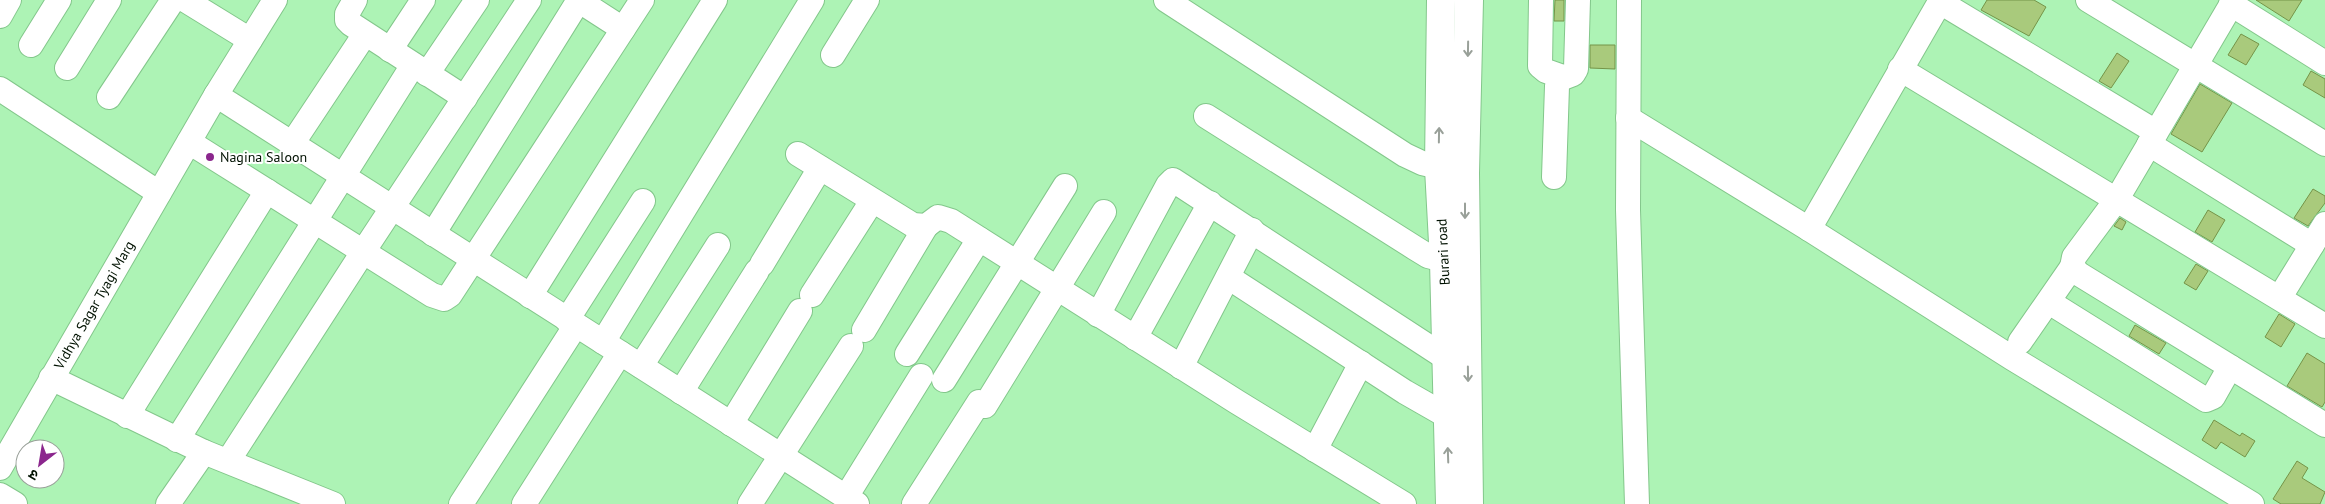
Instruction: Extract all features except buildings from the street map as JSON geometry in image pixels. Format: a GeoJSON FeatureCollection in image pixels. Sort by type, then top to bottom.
{"type":"FeatureCollection","features":[{"type":"Feature","properties":{"kind":"main road","name":"Burari road"},"geometry":{"type":"LineString","coordinates":[[1441,0],[1438,168],[1455,263],[1469,504]]}},
{"type":"Feature","properties":{"kind":"main road","name":"Burari road"},"geometry":{"type":"LineString","coordinates":[[1450,504],[1446,358],[1465,173],[1469,0]]}},
{"type":"Feature","properties":{"kind":"street"},"geometry":{"type":"LineString","coordinates":[[0,16],[10,0]]}},
{"type":"Feature","properties":{"kind":"street"},"geometry":{"type":"LineString","coordinates":[[31,44],[59,0]]}},
{"type":"Feature","properties":{"kind":"street"},"geometry":{"type":"LineString","coordinates":[[67,68],[109,0]]}},
{"type":"Feature","properties":{"kind":"street"},"geometry":{"type":"LineString","coordinates":[[109,97],[172,0]]}},
{"type":"Feature","properties":{"kind":"street"},"geometry":{"type":"LineString","coordinates":[[185,0],[250,40]]}},
{"type":"Feature","properties":{"kind":"street","name":"Vidhya Sagar Tyagi Marg"},"geometry":{"type":"LineString","coordinates":[[0,468],[216,95],[275,0]]}},
{"type":"Feature","properties":{"kind":"street"},"geometry":{"type":"LineString","coordinates":[[355,0],[347,14],[347,20],[365,34],[465,98]]}},
{"type":"Feature","properties":{"kind":"street"},"geometry":{"type":"LineString","coordinates":[[390,50],[423,0]]}},
{"type":"Feature","properties":{"kind":"street"},"geometry":{"type":"LineString","coordinates":[[177,440],[343,176],[420,69],[476,0]]}},
{"type":"Feature","properties":{"kind":"street"},"geometry":{"type":"LineString","coordinates":[[228,461],[529,0]]}},
{"type":"Feature","properties":{"kind":"street"},"geometry":{"type":"LineString","coordinates":[[432,234],[579,0],[603,6],[623,29]]}},
{"type":"Feature","properties":{"kind":"street"},"geometry":{"type":"LineString","coordinates":[[189,142],[437,298],[444,299],[450,294],[473,260],[642,0]]}},
{"type":"Feature","properties":{"kind":"street"},"geometry":{"type":"LineString","coordinates":[[530,296],[715,0]]}},
{"type":"Feature","properties":{"kind":"street"},"geometry":{"type":"LineString","coordinates":[[524,504],[812,0]]}},
{"type":"Feature","properties":{"kind":"street"},"geometry":{"type":"LineString","coordinates":[[833,55],[867,0]]}},
{"type":"Feature","properties":{"kind":"street"},"geometry":{"type":"LineString","coordinates":[[1166,0],[1405,155],[1438,168],[1465,173]]}},
{"type":"Feature","properties":{"kind":"street"},"geometry":{"type":"LineString","coordinates":[[1541,0],[1540,66],[1546,71],[1563,77]]}},
{"type":"Feature","properties":{"kind":"street"},"geometry":{"type":"LineString","coordinates":[[1554,177],[1557,86],[1560,79],[1572,74],[1576,69],[1578,0]]}},
{"type":"Feature","properties":{"kind":"street"},"geometry":{"type":"LineString","coordinates":[[1630,0],[1628,210],[1637,504]]}},
{"type":"Feature","properties":{"kind":"street"},"geometry":{"type":"LineString","coordinates":[[2088,0],[2325,144]]}},
{"type":"Feature","properties":{"kind":"street"},"geometry":{"type":"LineString","coordinates":[[1809,229],[1940,1],[2152,138],[2315,253]]}},
{"type":"Feature","properties":{"kind":"street"},"geometry":{"type":"LineString","coordinates":[[2020,342],[2072,266],[2074,257],[2117,199],[2232,2],[2325,63]]}},
{"type":"Feature","properties":{"kind":"street"},"geometry":{"type":"LineString","coordinates":[[292,144],[365,34]]}},
{"type":"Feature","properties":{"kind":"street"},"geometry":{"type":"LineString","coordinates":[[1900,69],[2280,297],[2325,326]]}},
{"type":"Feature","properties":{"kind":"street"},"geometry":{"type":"LineString","coordinates":[[0,90],[159,193]]}},
{"type":"Feature","properties":{"kind":"street"},"geometry":{"type":"LineString","coordinates":[[216,95],[571,323],[852,500],[921,376]]}},
{"type":"Feature","properties":{"kind":"street"},"geometry":{"type":"LineString","coordinates":[[1206,116],[1428,256],[1455,263]]}},
{"type":"Feature","properties":{"kind":"street"},"geometry":{"type":"LineString","coordinates":[[1628,118],[1809,229],[2012,358],[2252,504]]}},
{"type":"Feature","properties":{"kind":"street"},"geometry":{"type":"LineString","coordinates":[[798,154],[913,226],[926,226]]}},
{"type":"Feature","properties":{"kind":"street"},"geometry":{"type":"LineString","coordinates":[[681,392],[820,168]]}},
{"type":"Feature","properties":{"kind":"street"},"geometry":{"type":"LineString","coordinates":[[1098,315],[1168,185],[1173,180],[1446,358]]}},
{"type":"Feature","properties":{"kind":"street"},"geometry":{"type":"LineString","coordinates":[[944,380],[1065,186]]}},
{"type":"Feature","properties":{"kind":"street"},"geometry":{"type":"LineString","coordinates":[[127,416],[267,191]]}},
{"type":"Feature","properties":{"kind":"street"},"geometry":{"type":"LineString","coordinates":[[461,504],[643,201]]}},
{"type":"Feature","properties":{"kind":"street"},"geometry":{"type":"LineString","coordinates":[[731,424],[872,201]]}},
{"type":"Feature","properties":{"kind":"street"},"geometry":{"type":"LineString","coordinates":[[1135,338],[1210,203]]}},
{"type":"Feature","properties":{"kind":"street"},"geometry":{"type":"LineString","coordinates":[[914,504],[979,402],[985,406],[1058,290],[1104,212]]}},
{"type":"Feature","properties":{"kind":"street"},"geometry":{"type":"LineString","coordinates":[[750,504],[858,338],[926,226],[938,217],[944,218],[979,239],[1181,367],[1404,504]]}},
{"type":"Feature","properties":{"kind":"street"},"geometry":{"type":"LineString","coordinates":[[2280,297],[2315,253],[2325,224]]}},
{"type":"Feature","properties":{"kind":"street"},"geometry":{"type":"LineString","coordinates":[[1181,367],[1252,230]]}},
{"type":"Feature","properties":{"kind":"street"},"geometry":{"type":"LineString","coordinates":[[907,354],[979,239]]}},
{"type":"Feature","properties":{"kind":"street"},"geometry":{"type":"LineString","coordinates":[[641,366],[718,245]]}},
{"type":"Feature","properties":{"kind":"street"},"geometry":{"type":"LineString","coordinates":[[2072,266],[2079,274],[2325,425]]}},
{"type":"Feature","properties":{"kind":"street"},"geometry":{"type":"LineString","coordinates":[[1228,277],[1447,416]]}},
{"type":"Feature","properties":{"kind":"street"},"geometry":{"type":"LineString","coordinates":[[2049,302],[2206,400],[2213,397],[2230,367]]}},
{"type":"Feature","properties":{"kind":"street"},"geometry":{"type":"LineString","coordinates":[[1315,450],[1361,363]]}},
{"type":"Feature","properties":{"kind":"street"},"geometry":{"type":"LineString","coordinates":[[51,378],[177,440],[333,504]]}},
{"type":"Feature","properties":{"kind":"street"},"geometry":{"type":"LineString","coordinates":[[168,504],[204,452]]}},
{"type":"Feature","properties":{"kind":"street"},"geometry":{"type":"LineString","coordinates":[[0,495],[16,504]]}},
{"type":"Feature","properties":{"kind":"place","name":"Nagina Saloon"},"geometry":{"type":"Point","coordinates":[210,157]}}]}
